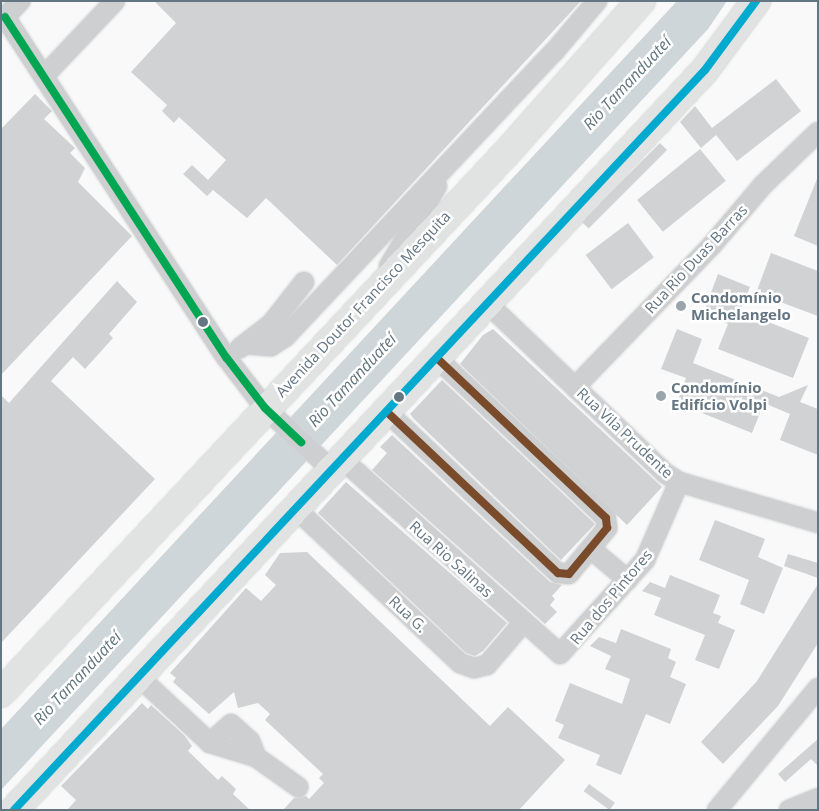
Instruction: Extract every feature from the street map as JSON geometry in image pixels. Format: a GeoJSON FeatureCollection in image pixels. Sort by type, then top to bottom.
{"type":"FeatureCollection","features":[{"type":"Feature","properties":{"kind":"highway","name":"Avenida Doutor Francisco Mesquita"},"geometry":{"type":"LineString","coordinates":[[1,693],[272,415],[364,305],[641,1]]}},
{"type":"Feature","properties":{"kind":"highway"},"geometry":{"type":"LineString","coordinates":[[14,810],[296,509],[331,463],[387,412],[705,70],[756,1]]}},
{"type":"Feature","properties":{"kind":"street"},"geometry":{"type":"LineString","coordinates":[[3,19],[20,1]]}},
{"type":"Feature","properties":{"kind":"street"},"geometry":{"type":"LineString","coordinates":[[44,75],[115,1]]}},
{"type":"Feature","properties":{"kind":"street"},"geometry":{"type":"LineString","coordinates":[[246,344],[271,346],[285,337],[450,162],[597,1]]}},
{"type":"Feature","properties":{"kind":"street","name":"Rua Rio Salinas"},"geometry":{"type":"LineString","coordinates":[[3,19],[44,75],[226,357],[272,415],[522,624],[562,654]]}},
{"type":"Feature","properties":{"kind":"street","name":"Rua Rio Duas Barras"},"geometry":{"type":"LineString","coordinates":[[575,387],[814,141]]}},
{"type":"Feature","properties":{"kind":"street"},"geometry":{"type":"LineString","coordinates":[[364,305],[450,162]]}},
{"type":"Feature","properties":{"kind":"street"},"geometry":{"type":"LineString","coordinates":[[226,357],[246,344],[286,308],[304,282]]}},
{"type":"Feature","properties":{"kind":"street","name":"Rua Vila Prudente"},"geometry":{"type":"LineString","coordinates":[[488,304],[679,482],[818,523]]}},
{"type":"Feature","properties":{"kind":"street"},"geometry":{"type":"LineString","coordinates":[[387,412],[558,573],[566,576],[591,549],[607,528],[606,518],[437,358]]}},
{"type":"Feature","properties":{"kind":"street","name":"Rua dos Pintores"},"geometry":{"type":"LineString","coordinates":[[562,654],[628,580],[653,548],[679,482]]}},
{"type":"Feature","properties":{"kind":"street","name":"Rua G."},"geometry":{"type":"LineString","coordinates":[[296,509],[460,664],[474,668],[487,665],[522,624]]}},
{"type":"Feature","properties":{"kind":"street"},"geometry":{"type":"LineString","coordinates":[[591,549],[628,580]]}},
{"type":"Feature","properties":{"kind":"street"},"geometry":{"type":"LineString","coordinates":[[138,677],[210,743],[256,757],[298,787]]}},
{"type":"Feature","properties":{"kind":"street"},"geometry":{"type":"LineString","coordinates":[[717,810],[818,688]]}},
{"type":"Feature","properties":{"kind":"street"},"geometry":{"type":"LineString","coordinates":[[210,743],[232,724],[250,741],[256,757]]}},
{"type":"Feature","properties":{"kind":"street"},"geometry":{"type":"LineString","coordinates":[[789,810],[818,798]]}},
{"type":"Feature","properties":{"kind":"water","name":"Rio Tamanduateí"},"geometry":{"type":"Polygon","coordinates":[[[677,1],[727,1],[708,29],[1,790],[1,729],[677,1]]]}},
{"type":"Feature","properties":{"kind":"building"},"geometry":{"type":"Polygon","coordinates":[[[154,1],[581,1],[337,265],[266,198],[247,218],[213,190],[207,196],[183,174],[192,165],[208,180],[226,160],[179,117],[174,123],[162,111],[167,105],[131,72],[176,23],[154,1]]]}},
{"type":"Feature","properties":{"kind":"building"},"geometry":{"type":"Polygon","coordinates":[[[776,79],[801,111],[737,161],[716,135],[701,148],[680,122],[695,106],[712,128],[776,79]]]}},
{"type":"Feature","properties":{"kind":"building"},"geometry":{"type":"Polygon","coordinates":[[[35,94],[52,111],[44,119],[75,148],[70,153],[85,168],[78,182],[132,236],[1,375],[1,129],[35,94]]]}},
{"type":"Feature","properties":{"kind":"building"},"geometry":{"type":"Polygon","coordinates":[[[660,143],[667,150],[589,229],[582,221],[660,143]]]}},
{"type":"Feature","properties":{"kind":"building"},"geometry":{"type":"Polygon","coordinates":[[[700,149],[726,181],[663,232],[637,200],[700,149]]]}},
{"type":"Feature","properties":{"kind":"building"},"geometry":{"type":"Polygon","coordinates":[[[818,179],[818,246],[794,236],[818,179]]]}},
{"type":"Feature","properties":{"kind":"building"},"geometry":{"type":"Polygon","coordinates":[[[628,223],[654,257],[612,289],[586,255],[628,223]]]}},
{"type":"Feature","properties":{"kind":"building"},"geometry":{"type":"Polygon","coordinates":[[[771,253],[818,271],[818,316],[756,293],[771,253]]]}},
{"type":"Feature","properties":{"kind":"building"},"geometry":{"type":"Polygon","coordinates":[[[718,274],[750,287],[740,311],[809,338],[793,378],[718,349],[728,324],[703,314],[718,274]]]}},
{"type":"Feature","properties":{"kind":"building"},"geometry":{"type":"Polygon","coordinates":[[[117,281],[137,302],[109,334],[113,338],[85,369],[73,357],[51,381],[155,479],[1,643],[1,395],[9,403],[117,281]]]}},
{"type":"Feature","properties":{"kind":"building"},"geometry":{"type":"Polygon","coordinates":[[[493,329],[662,487],[627,525],[460,364],[483,335],[493,329]]]}},
{"type":"Feature","properties":{"kind":"building"},"geometry":{"type":"Polygon","coordinates":[[[677,329],[702,339],[693,363],[779,397],[808,385],[800,402],[818,409],[818,455],[780,440],[790,414],[764,403],[752,433],[677,403],[686,378],[661,369],[677,329]]]}},
{"type":"Feature","properties":{"kind":"building"},"geometry":{"type":"Polygon","coordinates":[[[442,380],[595,524],[561,560],[410,414],[442,380]]]}},
{"type":"Feature","properties":{"kind":"building"},"geometry":{"type":"Polygon","coordinates":[[[392,435],[550,582],[562,585],[552,596],[555,599],[550,605],[557,612],[545,624],[372,470],[387,453],[380,447],[392,435]]]}},
{"type":"Feature","properties":{"kind":"building"},"geometry":{"type":"Polygon","coordinates":[[[346,482],[507,623],[483,651],[475,656],[466,653],[318,513],[346,482]]]}},
{"type":"Feature","properties":{"kind":"building"},"geometry":{"type":"Polygon","coordinates":[[[715,520],[765,539],[758,557],[783,568],[764,614],[740,604],[749,580],[699,560],[715,520]]]}},
{"type":"Feature","properties":{"kind":"building"},"geometry":{"type":"Polygon","coordinates":[[[307,552],[490,726],[508,707],[565,760],[519,810],[283,810],[294,798],[306,796],[309,799],[324,783],[319,778],[323,774],[265,720],[270,714],[258,703],[238,708],[234,692],[209,714],[173,682],[176,678],[170,673],[246,588],[261,601],[276,585],[265,575],[280,553],[307,552]]]}},
{"type":"Feature","properties":{"kind":"building"},"geometry":{"type":"Polygon","coordinates":[[[788,554],[818,563],[818,578],[784,566],[788,554]]]}},
{"type":"Feature","properties":{"kind":"building"},"geometry":{"type":"Polygon","coordinates":[[[670,575],[720,595],[713,613],[721,616],[718,623],[735,630],[719,669],[695,660],[705,635],[654,615],[661,598],[642,591],[650,582],[665,588],[670,575]]]}},
{"type":"Feature","properties":{"kind":"building"},"geometry":{"type":"Polygon","coordinates":[[[818,584],[818,643],[778,706],[723,764],[701,742],[757,681],[818,584]]]}},
{"type":"Feature","properties":{"kind":"building"},"geometry":{"type":"Polygon","coordinates":[[[621,629],[671,649],[668,658],[676,662],[670,677],[686,684],[670,724],[646,714],[621,775],[596,765],[600,755],[558,738],[564,725],[555,721],[570,683],[622,704],[630,679],[605,669],[611,656],[590,646],[599,637],[616,643],[621,629]]]}},
{"type":"Feature","properties":{"kind":"building"},"geometry":{"type":"Polygon","coordinates":[[[142,703],[148,709],[151,705],[184,735],[192,746],[188,751],[218,780],[222,776],[236,789],[233,794],[250,810],[67,810],[76,800],[61,786],[142,703]]]}},
{"type":"Feature","properties":{"kind":"building"},"geometry":{"type":"Polygon","coordinates":[[[818,739],[818,766],[811,759],[785,782],[778,774],[818,739]]]}},
{"type":"Feature","properties":{"kind":"building"},"geometry":{"type":"Polygon","coordinates":[[[589,784],[615,803],[609,810],[584,791],[589,784]]]}},
{"type":"Feature","properties":{"kind":"transit line"},"geometry":{"type":"LineString","coordinates":[[14,810],[705,70],[756,1]]}},
{"type":"Feature","properties":{"kind":"transit line"},"geometry":{"type":"LineString","coordinates":[[5,17],[226,357],[265,408],[301,442]]}},
{"type":"Feature","properties":{"kind":"transit line"},"geometry":{"type":"LineString","coordinates":[[387,412],[558,573],[569,574],[607,528],[606,518],[437,358]]}},
{"type":"Feature","properties":{"kind":"place","name":"Condomínio Michelangelo"},"geometry":{"type":"Point","coordinates":[681,306]}},
{"type":"Feature","properties":{"kind":"place","name":"Condomínio Edifício Volpi"},"geometry":{"type":"Point","coordinates":[661,396]}}]}
